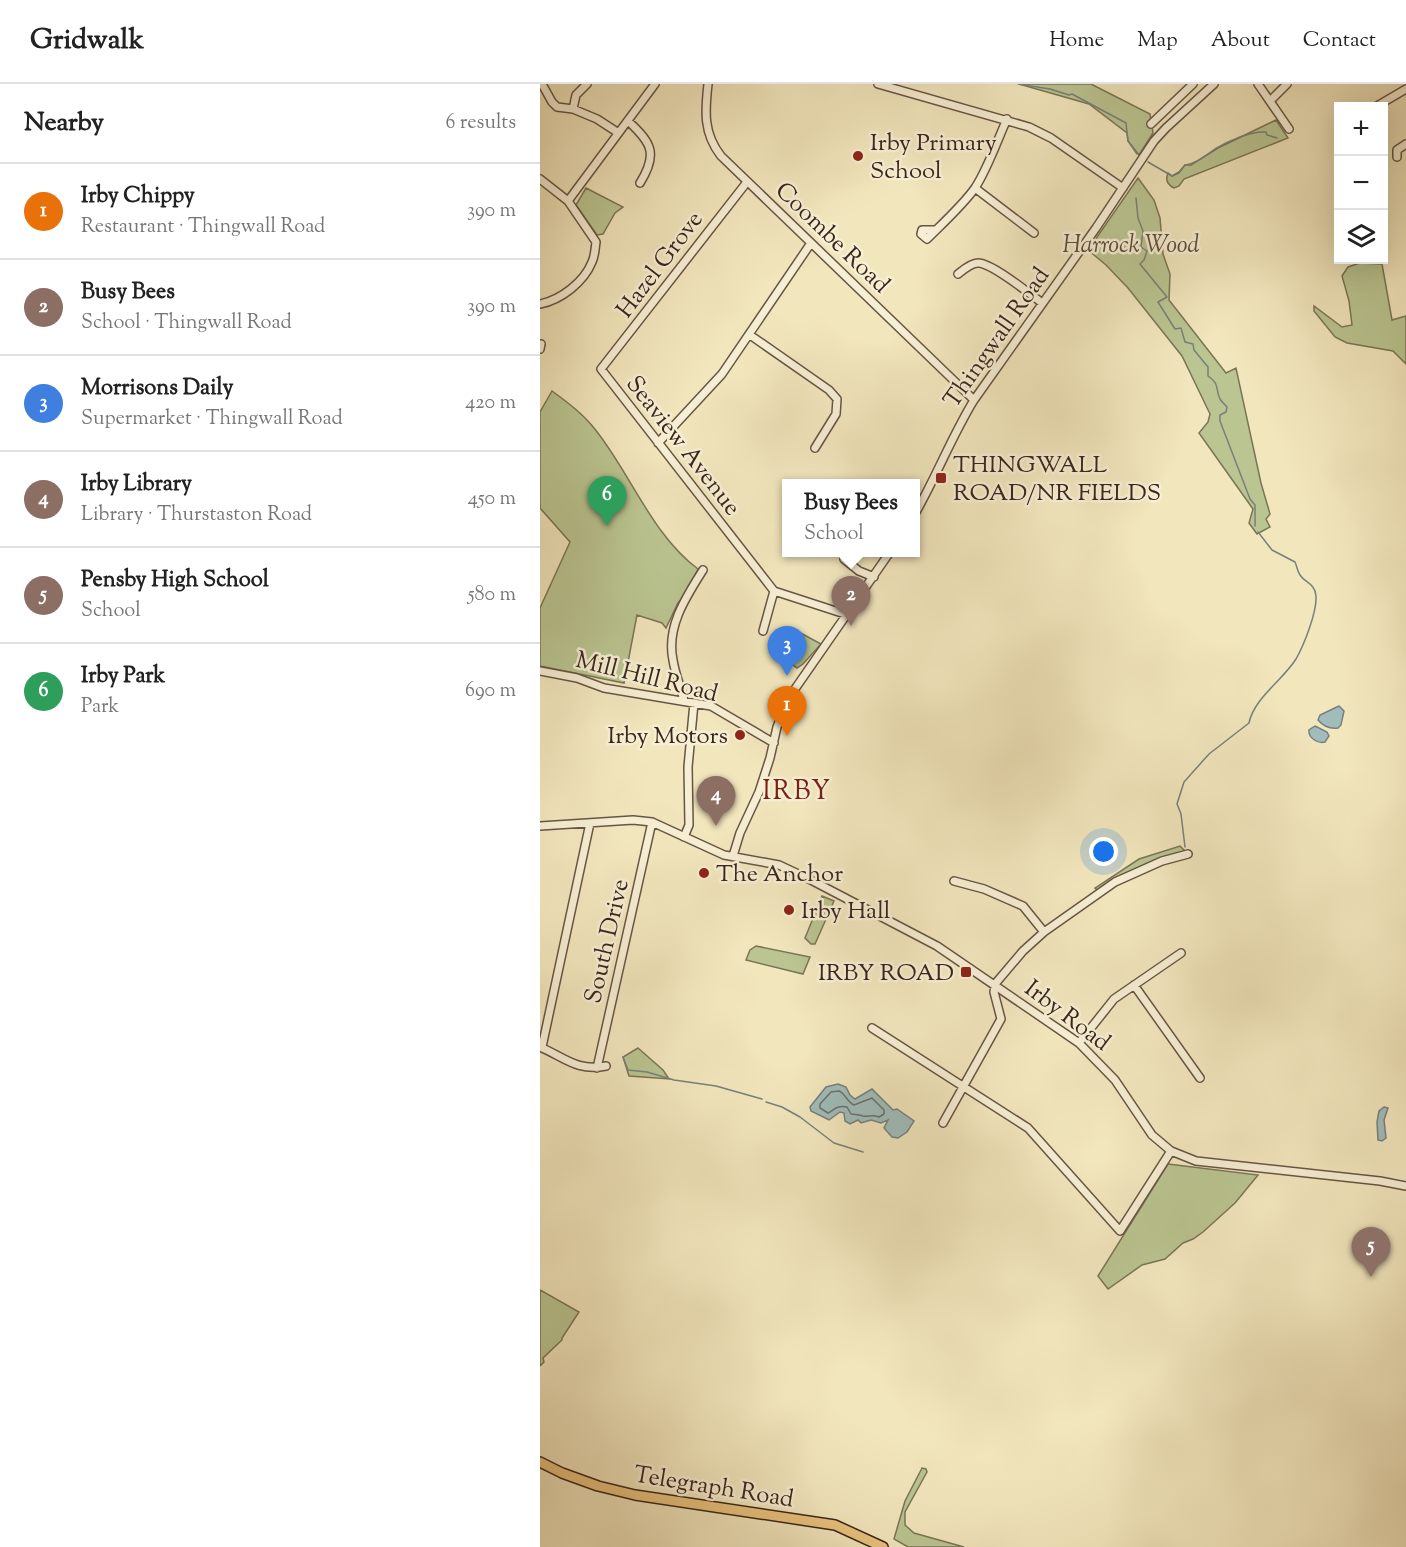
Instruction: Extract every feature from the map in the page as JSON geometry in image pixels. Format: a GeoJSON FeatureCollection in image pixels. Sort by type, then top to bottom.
{"type":"FeatureCollection","features":[{"type":"Feature","properties":{"kind":"main road","name":"Telegraph Road"},"geometry":{"type":"LineString","coordinates":[[540,1462],[598,1486],[635,1495],[835,1525],[883,1547]]}},
{"type":"Feature","properties":{"kind":"street"},"geometry":{"type":"LineString","coordinates":[[542,84],[552,102],[557,106],[573,109],[597,119],[617,132]]}},
{"type":"Feature","properties":{"kind":"street"},"geometry":{"type":"LineString","coordinates":[[573,109],[576,95],[587,84]]}},
{"type":"Feature","properties":{"kind":"street"},"geometry":{"type":"LineString","coordinates":[[568,201],[617,132],[655,84]]}},
{"type":"Feature","properties":{"kind":"street","name":"Coombe Road"},"geometry":{"type":"LineString","coordinates":[[708,84],[706,113],[711,144],[721,156],[974,400]]}},
{"type":"Feature","properties":{"kind":"street"},"geometry":{"type":"LineString","coordinates":[[878,84],[1029,127],[1051,138],[1123,188]]}},
{"type":"Feature","properties":{"kind":"street"},"geometry":{"type":"LineString","coordinates":[[1151,124],[1193,84]]}},
{"type":"Feature","properties":{"kind":"street","name":"Thingwall Road"},"geometry":{"type":"LineString","coordinates":[[920,504],[934,480],[956,428],[974,400],[1154,141],[1214,84]]}},
{"type":"Feature","properties":{"kind":"street"},"geometry":{"type":"LineString","coordinates":[[1258,84],[1289,129]]}},
{"type":"Feature","properties":{"kind":"street"},"geometry":{"type":"LineString","coordinates":[[1270,101],[1287,84]]}},
{"type":"Feature","properties":{"kind":"street"},"geometry":{"type":"LineString","coordinates":[[1384,102],[1406,89]]}},
{"type":"Feature","properties":{"kind":"street"},"geometry":{"type":"LineString","coordinates":[[936,230],[975,188],[1007,119]]}},
{"type":"Feature","properties":{"kind":"street"},"geometry":{"type":"LineString","coordinates":[[627,121],[654,148],[650,166],[640,183]]}},
{"type":"Feature","properties":{"kind":"street"},"geometry":{"type":"LineString","coordinates":[[1395,152],[1406,144]]}},
{"type":"Feature","properties":{"kind":"street"},"geometry":{"type":"LineString","coordinates":[[540,179],[568,201],[599,241],[592,261],[579,280],[554,300],[540,304]]}},
{"type":"Feature","properties":{"kind":"street","name":"Hazel Grove"},"geometry":{"type":"LineString","coordinates":[[601,369],[747,182]]}},
{"type":"Feature","properties":{"kind":"street"},"geometry":{"type":"LineString","coordinates":[[975,188],[1034,233]]}},
{"type":"Feature","properties":{"kind":"street"},"geometry":{"type":"LineString","coordinates":[[658,443],[722,374],[811,243]]}},
{"type":"Feature","properties":{"kind":"street"},"geometry":{"type":"LineString","coordinates":[[958,274],[973,264],[983,264],[1016,283],[1042,303]]}},
{"type":"Feature","properties":{"kind":"street"},"geometry":{"type":"LineString","coordinates":[[750,335],[829,390],[837,399],[836,414],[815,448]]}},
{"type":"Feature","properties":{"kind":"street","name":"Seaview Avenue"},"geometry":{"type":"LineString","coordinates":[[601,369],[774,591]]}},
{"type":"Feature","properties":{"kind":"street"},"geometry":{"type":"LineString","coordinates":[[733,856],[740,833],[759,792],[777,727],[792,693],[887,557]]}},
{"type":"Feature","properties":{"kind":"street"},"geometry":{"type":"LineString","coordinates":[[844,559],[859,571],[874,577]]}},
{"type":"Feature","properties":{"kind":"street"},"geometry":{"type":"LineString","coordinates":[[684,701],[673,661],[671,644],[675,621],[703,570]]}},
{"type":"Feature","properties":{"kind":"street"},"geometry":{"type":"LineString","coordinates":[[764,631],[774,591],[848,615]]}},
{"type":"Feature","properties":{"kind":"street","name":"Mill Hill Road"},"geometry":{"type":"LineString","coordinates":[[540,671],[577,678],[604,688],[711,706],[774,743]]}},
{"type":"Feature","properties":{"kind":"street"},"geometry":{"type":"LineString","coordinates":[[684,837],[688,825],[688,767],[694,703]]}},
{"type":"Feature","properties":{"kind":"street"},"geometry":{"type":"LineString","coordinates":[[540,826],[633,820],[652,822]]}},
{"type":"Feature","properties":{"kind":"street","name":"Irby Road"},"geometry":{"type":"LineString","coordinates":[[652,822],[704,848],[724,855],[779,865],[809,879],[909,930],[995,984],[1079,1043],[1115,1080],[1152,1135],[1171,1151],[1196,1161],[1380,1181],[1406,1186]]}},
{"type":"Feature","properties":{"kind":"street","name":"South Drive"},"geometry":{"type":"LineString","coordinates":[[597,1068],[652,822]]}},
{"type":"Feature","properties":{"kind":"street"},"geometry":{"type":"LineString","coordinates":[[590,823],[541,1047],[564,1061],[584,1067],[606,1066]]}},
{"type":"Feature","properties":{"kind":"street"},"geometry":{"type":"LineString","coordinates":[[943,1123],[1001,1019],[994,992],[995,984],[1023,951],[1044,932],[1115,882],[1162,861],[1188,854]]}},
{"type":"Feature","properties":{"kind":"street"},"geometry":{"type":"LineString","coordinates":[[954,881],[984,889],[1023,906],[1044,932]]}},
{"type":"Feature","properties":{"kind":"street"},"geometry":{"type":"LineString","coordinates":[[1079,1043],[1114,999],[1181,953]]}},
{"type":"Feature","properties":{"kind":"street"},"geometry":{"type":"LineString","coordinates":[[1134,985],[1200,1078]]}},
{"type":"Feature","properties":{"kind":"street"},"geometry":{"type":"LineString","coordinates":[[872,1028],[1028,1128],[1120,1231],[1171,1151]]}},
{"type":"Feature","properties":{"kind":"street"},"geometry":{"type":"LineString","coordinates":[[1194,1071],[1201,1066]]}},
{"type":"Feature","properties":{"kind":"green space"},"geometry":{"type":"Polygon","coordinates":[[[1019,84],[1091,84],[1150,114],[1153,133],[1139,155],[1128,141],[1127,133],[1089,104],[1019,84]]]}},
{"type":"Feature","properties":{"kind":"green space"},"geometry":{"type":"Polygon","coordinates":[[[1276,120],[1288,138],[1184,179],[1179,186],[1174,188],[1168,182],[1168,173],[1172,176],[1185,165],[1191,165],[1218,148],[1276,120]]]}},
{"type":"Feature","properties":{"kind":"green space","name":"Harrock Wood"},"geometry":{"type":"Polygon","coordinates":[[[1138,178],[1154,200],[1160,218],[1163,254],[1170,274],[1169,300],[1226,373],[1236,368],[1270,514],[1266,519],[1270,527],[1257,534],[1249,523],[1253,509],[1199,433],[1208,422],[1210,414],[1182,356],[1128,288],[1088,250],[1138,178]]]}},
{"type":"Feature","properties":{"kind":"green space"},"geometry":{"type":"Polygon","coordinates":[[[586,188],[623,207],[615,213],[603,234],[597,235],[576,205],[586,188]]]}},
{"type":"Feature","properties":{"kind":"green space"},"geometry":{"type":"Polygon","coordinates":[[[1357,264],[1382,264],[1392,320],[1406,316],[1406,364],[1393,351],[1347,343],[1335,337],[1314,311],[1314,306],[1342,327],[1352,325],[1349,301],[1342,276],[1348,267],[1357,264]]]}},
{"type":"Feature","properties":{"kind":"green space"},"geometry":{"type":"Polygon","coordinates":[[[552,391],[594,428],[654,521],[682,555],[698,569],[686,595],[678,603],[666,628],[662,623],[637,615],[624,683],[540,666],[540,608],[570,542],[540,508],[540,412],[552,391]]]}},
{"type":"Feature","properties":{"kind":"green space"},"geometry":{"type":"Polygon","coordinates":[[[795,630],[821,644],[797,668],[780,655],[795,630]]]}},
{"type":"Feature","properties":{"kind":"green space"},"geometry":{"type":"Polygon","coordinates":[[[1180,846],[1187,853],[1160,858],[1098,891],[1095,888],[1139,859],[1180,846]]]}},
{"type":"Feature","properties":{"kind":"green space"},"geometry":{"type":"Polygon","coordinates":[[[822,896],[834,901],[815,944],[811,944],[805,938],[822,896]]]}},
{"type":"Feature","properties":{"kind":"green space"},"geometry":{"type":"Polygon","coordinates":[[[756,946],[810,957],[803,974],[746,960],[750,950],[756,946]]]}},
{"type":"Feature","properties":{"kind":"green space"},"geometry":{"type":"Polygon","coordinates":[[[638,1048],[663,1070],[669,1079],[629,1076],[623,1057],[638,1048]]]}},
{"type":"Feature","properties":{"kind":"green space"},"geometry":{"type":"Polygon","coordinates":[[[1168,1164],[1258,1175],[1235,1203],[1203,1232],[1183,1243],[1165,1259],[1142,1265],[1108,1289],[1098,1276],[1168,1164]]]}},
{"type":"Feature","properties":{"kind":"green space"},"geometry":{"type":"Polygon","coordinates":[[[540,1290],[579,1312],[562,1340],[543,1358],[544,1362],[540,1366],[540,1290]]]}},
{"type":"Feature","properties":{"kind":"green space"},"geometry":{"type":"Polygon","coordinates":[[[922,1468],[927,1472],[905,1512],[905,1525],[914,1533],[964,1547],[908,1547],[894,1539],[905,1501],[922,1468]]]}},
{"type":"Feature","properties":{"kind":"water"},"geometry":{"type":"Polygon","coordinates":[[[1339,706],[1344,711],[1341,725],[1338,728],[1327,727],[1318,720],[1320,715],[1339,706]]]}},
{"type":"Feature","properties":{"kind":"water"},"geometry":{"type":"Polygon","coordinates":[[[1315,726],[1327,732],[1329,736],[1325,742],[1317,741],[1310,736],[1309,730],[1315,726]]]}},
{"type":"Feature","properties":{"kind":"water"},"geometry":{"type":"Polygon","coordinates":[[[838,1084],[846,1087],[855,1099],[872,1089],[893,1110],[897,1109],[914,1121],[907,1132],[898,1138],[892,1137],[884,1128],[888,1120],[881,1123],[871,1120],[861,1123],[858,1120],[850,1124],[845,1121],[844,1113],[840,1112],[829,1120],[811,1111],[810,1107],[826,1087],[838,1084]]]}},
{"type":"Feature","properties":{"kind":"water"},"geometry":{"type":"Polygon","coordinates":[[[1384,1107],[1388,1108],[1384,1120],[1386,1138],[1382,1141],[1378,1140],[1377,1122],[1379,1111],[1384,1107]]]}},
{"type":"Feature","properties":{"kind":"waterway"},"geometry":{"type":"LineString","coordinates":[[1018,84],[1072,94],[1126,123],[1128,141],[1137,154]]}},
{"type":"Feature","properties":{"kind":"waterway"},"geometry":{"type":"LineString","coordinates":[[1148,162],[1172,176],[1179,173],[1185,165],[1197,161],[1239,137],[1266,132],[1267,135],[1277,138]]}},
{"type":"Feature","properties":{"kind":"waterway"},"geometry":{"type":"LineString","coordinates":[[1136,198],[1138,218],[1143,231],[1141,247],[1147,251],[1140,264],[1167,297],[1158,302],[1175,329],[1181,328],[1185,342],[1193,344],[1194,350],[1208,367],[1208,376],[1216,384],[1220,399],[1227,407],[1226,412],[1220,415],[1220,421],[1250,499],[1255,505],[1255,526]]}},
{"type":"Feature","properties":{"kind":"waterway"},"geometry":{"type":"LineString","coordinates":[[1185,847],[1181,814],[1177,804],[1184,782],[1209,754],[1249,723],[1257,705],[1296,659],[1306,637],[1316,603],[1312,586],[1302,578],[1295,562],[1272,550],[1258,532]]}},
{"type":"Feature","properties":{"kind":"waterway"},"geometry":{"type":"LineString","coordinates":[[623,1057],[628,1070],[716,1086],[762,1099]]}},
{"type":"Feature","properties":{"kind":"waterway"},"geometry":{"type":"LineString","coordinates":[[766,1102],[782,1107],[800,1117],[834,1143],[863,1152]]}},
{"type":"Feature","properties":{"kind":"place","name":"Irby Primary School"},"geometry":{"type":"Point","coordinates":[858,156]}},
{"type":"Feature","properties":{"kind":"place","name":"THINGWALL ROAD/NR FIELDS"},"geometry":{"type":"Point","coordinates":[941,478]}},
{"type":"Feature","properties":{"kind":"place","name":"Irby Park"},"geometry":{"type":"Point","coordinates":[607,526]}},
{"type":"Feature","properties":{"kind":"place","name":"Busy Bees"},"geometry":{"type":"Point","coordinates":[851,626]}},
{"type":"Feature","properties":{"kind":"place","name":"Morrisons Daily"},"geometry":{"type":"Point","coordinates":[787,676]}},
{"type":"Feature","properties":{"kind":"place","name":"Irby Motors"},"geometry":{"type":"Point","coordinates":[740,735]}},
{"type":"Feature","properties":{"kind":"place","name":"Irby Chippy"},"geometry":{"type":"Point","coordinates":[787,736]}},
{"type":"Feature","properties":{"kind":"place","name":"Irby Library"},"geometry":{"type":"Point","coordinates":[716,826]}},
{"type":"Feature","properties":{"kind":"place","name":"The Anchor"},"geometry":{"type":"Point","coordinates":[704,873]}},
{"type":"Feature","properties":{"kind":"place","name":"Irby Hall"},"geometry":{"type":"Point","coordinates":[789,910]}},
{"type":"Feature","properties":{"kind":"place","name":"IRBY ROAD"},"geometry":{"type":"Point","coordinates":[966,972]}},
{"type":"Feature","properties":{"kind":"place","name":"Pensby High School"},"geometry":{"type":"Point","coordinates":[1371,1277]}},
{"type":"Feature","properties":{"kind":"district","name":"IRBY"},"geometry":{"type":"Point","coordinates":[797,790]}}]}
